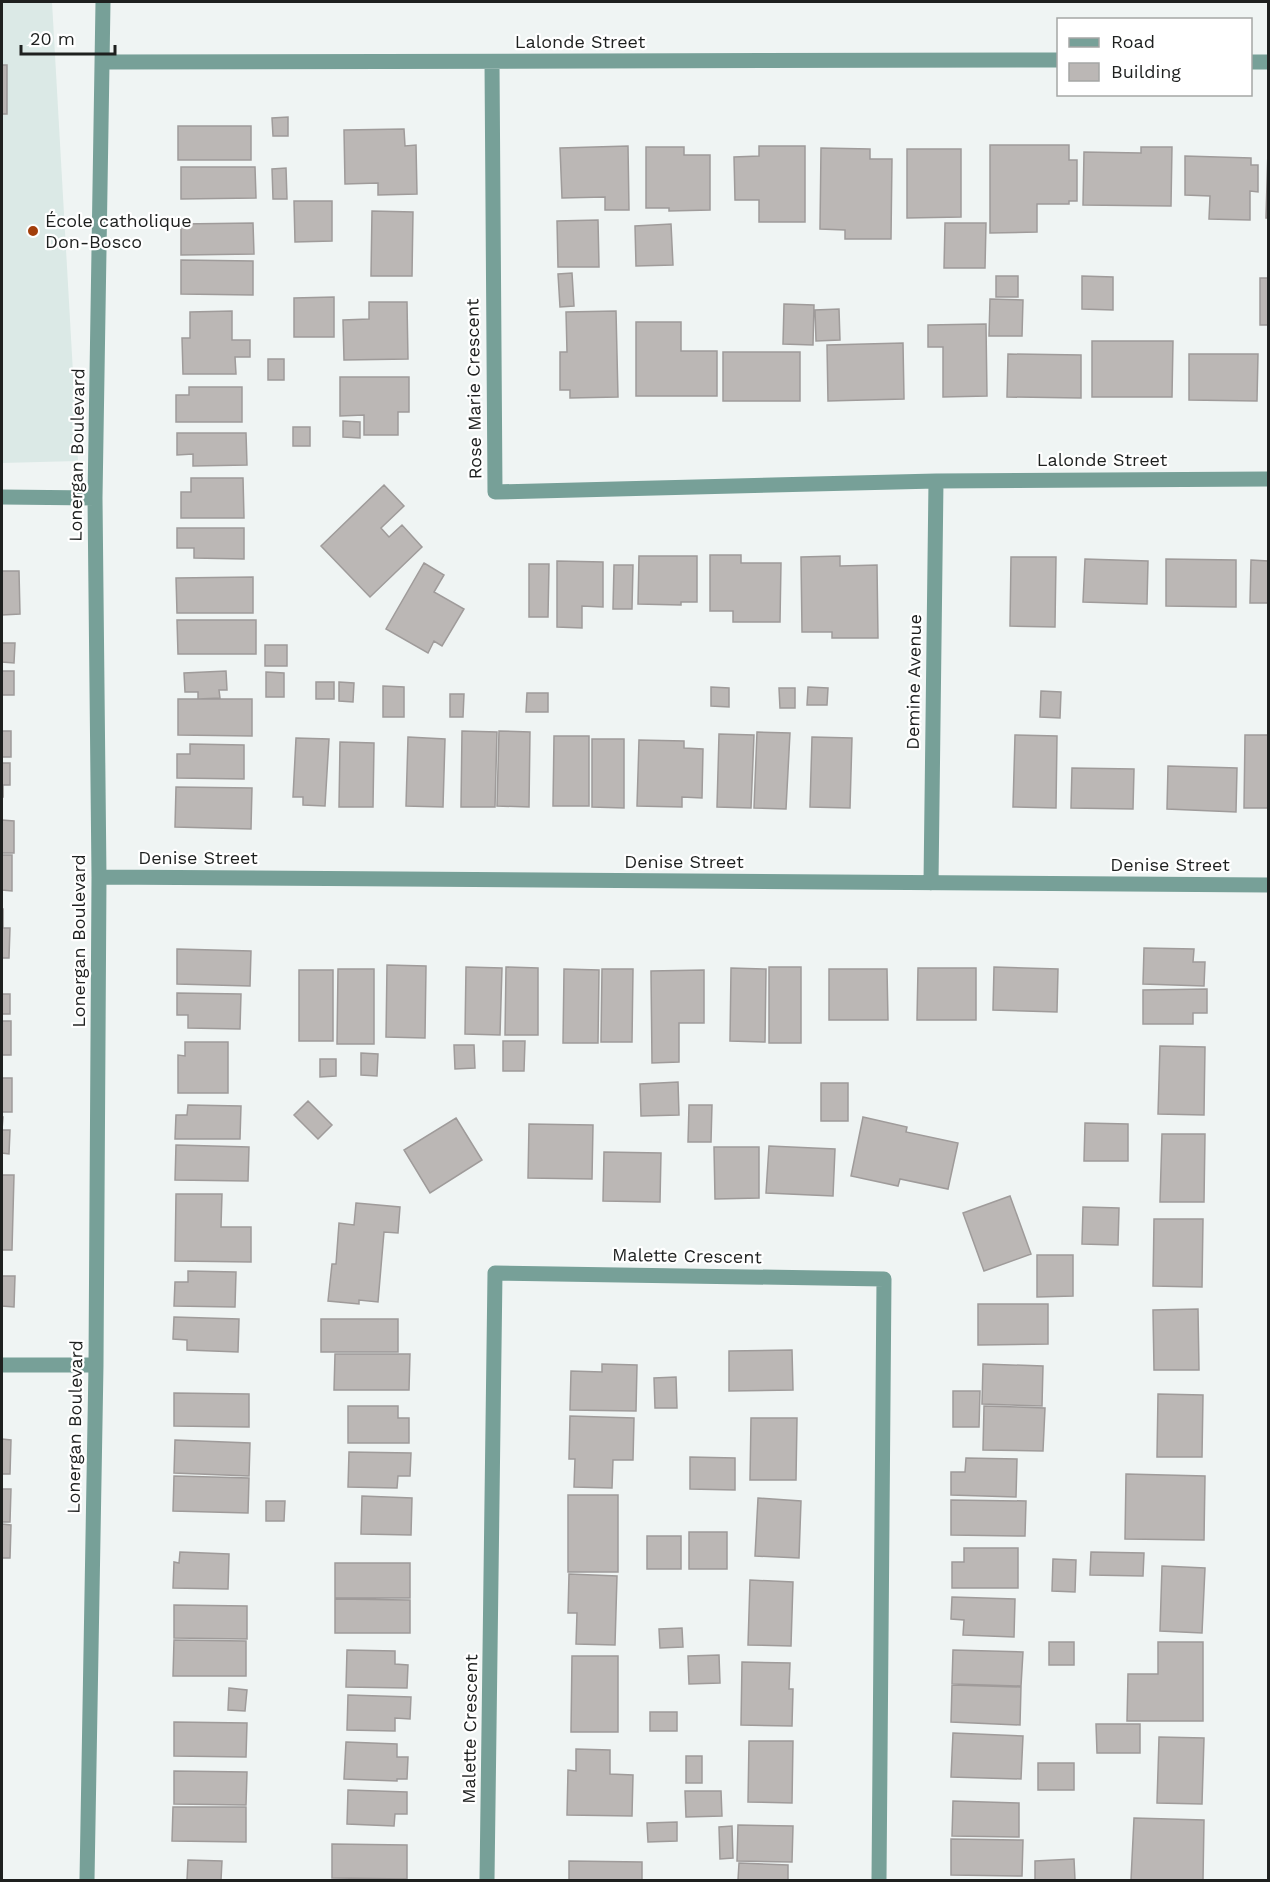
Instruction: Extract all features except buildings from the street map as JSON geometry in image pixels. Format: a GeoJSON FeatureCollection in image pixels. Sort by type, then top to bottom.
{"type":"FeatureCollection","features":[{"type":"Feature","properties":{"kind":"street","name":"Lonergan Boulevard"},"geometry":{"type":"LineString","coordinates":[[87,1881],[96,1365],[99,877],[95,498],[103,2]]}},
{"type":"Feature","properties":{"kind":"street","name":"Lalonde Street"},"geometry":{"type":"LineString","coordinates":[[102,62],[1057,60]]}},
{"type":"Feature","properties":{"kind":"street","name":"Rose Marie Crescent"},"geometry":{"type":"LineString","coordinates":[[492,62],[495,492],[936,481]]}},
{"type":"Feature","properties":{"kind":"street"},"geometry":{"type":"LineString","coordinates":[[1252,62],[1269,62]]}},
{"type":"Feature","properties":{"kind":"street","name":"Lalonde Street"},"geometry":{"type":"LineString","coordinates":[[936,481],[1269,479]]}},
{"type":"Feature","properties":{"kind":"street","name":"Demine Avenue"},"geometry":{"type":"LineString","coordinates":[[931,883],[936,481]]}},
{"type":"Feature","properties":{"kind":"street"},"geometry":{"type":"LineString","coordinates":[[2,497],[95,498]]}},
{"type":"Feature","properties":{"kind":"street","name":"Denise Street"},"geometry":{"type":"LineString","coordinates":[[99,877],[1269,885]]}},
{"type":"Feature","properties":{"kind":"street","name":"Malette Crescent"},"geometry":{"type":"LineString","coordinates":[[487,1881],[495,1273],[884,1279],[879,1881]]}},
{"type":"Feature","properties":{"kind":"street"},"geometry":{"type":"LineString","coordinates":[[2,1365],[96,1365]]}},
{"type":"Feature","properties":{"kind":"shaded area","name":"École catholique Don-Bosco"},"geometry":{"type":"Polygon","coordinates":[[[2,2],[52,2],[78,461],[2,463],[2,2]]]}},
{"type":"Feature","properties":{"kind":"place","name":"École catholique Don-Bosco"},"geometry":{"type":"Point","coordinates":[33,231]}}]}
